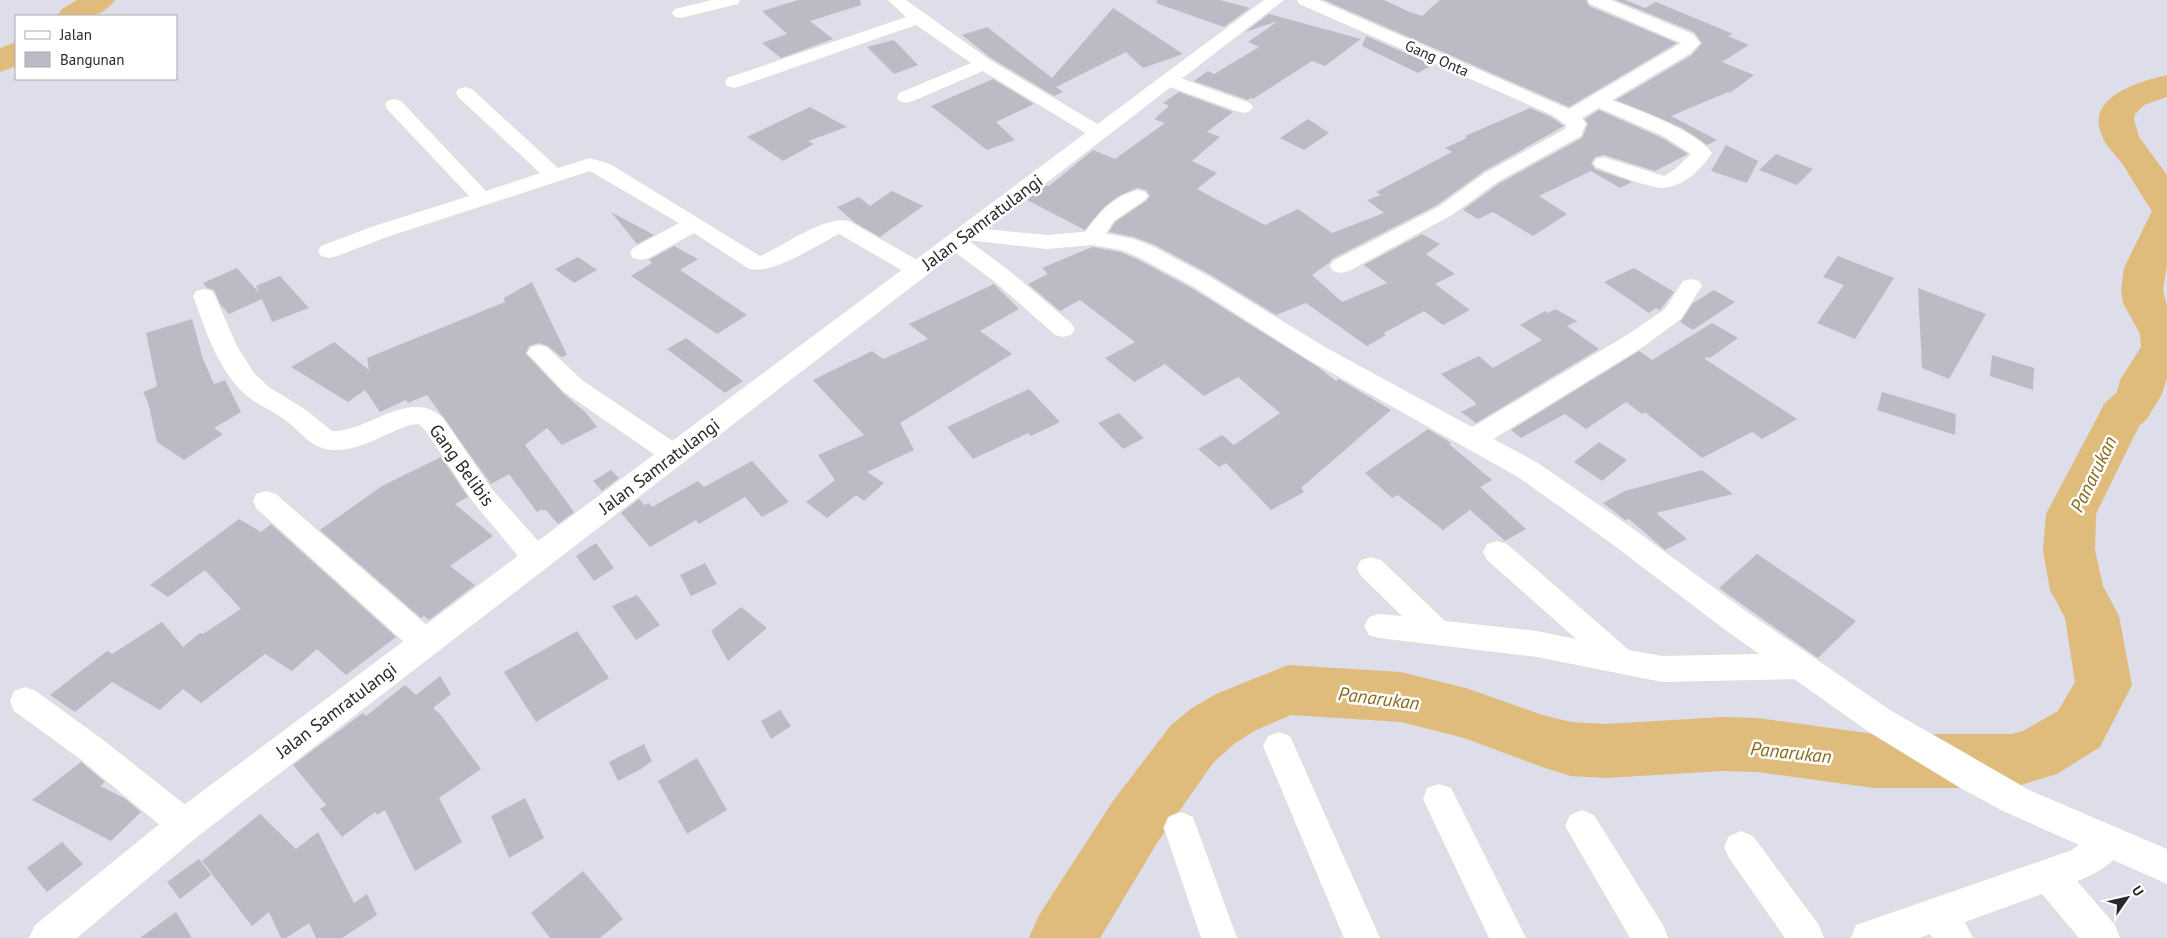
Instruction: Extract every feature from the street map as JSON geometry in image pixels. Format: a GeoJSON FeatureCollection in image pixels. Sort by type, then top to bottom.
{"type":"FeatureCollection","features":[{"type":"Feature","properties":{"kind":"main road","name":"Jalan Samratulangi"},"geometry":{"type":"LineString","coordinates":[[48,938],[185,824],[961,238],[1169,80],[1269,1]]}},
{"type":"Feature","properties":{"kind":"main road"},"geometry":{"type":"LineString","coordinates":[[961,238],[1047,242],[1092,238],[1126,244],[1146,252],[1202,282],[1316,353],[1473,439],[1557,489],[1735,620],[1878,720],[1976,779],[2015,800],[2167,868]]}},
{"type":"Feature","properties":{"kind":"street"},"geometry":{"type":"LineString","coordinates":[[681,12],[732,0]]}},
{"type":"Feature","properties":{"kind":"street"},"geometry":{"type":"LineString","coordinates":[[896,0],[918,18],[984,64],[1099,133]]}},
{"type":"Feature","properties":{"kind":"street","name":"Gang Onta"},"geometry":{"type":"LineString","coordinates":[[1305,0],[1570,117]]}},
{"type":"Feature","properties":{"kind":"street"},"geometry":{"type":"LineString","coordinates":[[1341,266],[1446,211],[1492,177],[1574,132],[1576,123],[1570,117],[1685,49],[1691,43],[1687,38],[1596,0]]}},
{"type":"Feature","properties":{"kind":"street"},"geometry":{"type":"LineString","coordinates":[[734,82],[918,18]]}},
{"type":"Feature","properties":{"kind":"street"},"geometry":{"type":"LineString","coordinates":[[906,97],[984,64]]}},
{"type":"Feature","properties":{"kind":"street"},"geometry":{"type":"LineString","coordinates":[[1169,80],[1243,107]]}},
{"type":"Feature","properties":{"kind":"street"},"geometry":{"type":"LineString","coordinates":[[465,93],[554,175]]}},
{"type":"Feature","properties":{"kind":"street"},"geometry":{"type":"LineString","coordinates":[[1597,101],[1636,116],[1688,143],[1702,153],[1699,158],[1674,180],[1668,182],[1662,182],[1604,163]]}},
{"type":"Feature","properties":{"kind":"street"},"geometry":{"type":"LineString","coordinates":[[394,105],[482,198]]}},
{"type":"Feature","properties":{"kind":"street"},"geometry":{"type":"LineString","coordinates":[[329,250],[583,165],[596,164],[752,262],[761,264],[833,228],[841,226],[918,270]]}},
{"type":"Feature","properties":{"kind":"street"},"geometry":{"type":"LineString","coordinates":[[1092,238],[1106,216],[1138,196]]}},
{"type":"Feature","properties":{"kind":"street"},"geometry":{"type":"LineString","coordinates":[[641,253],[694,224]]}},
{"type":"Feature","properties":{"kind":"street"},"geometry":{"type":"LineString","coordinates":[[961,238],[1063,329]]}},
{"type":"Feature","properties":{"kind":"street"},"geometry":{"type":"LineString","coordinates":[[1473,439],[1634,341],[1673,314],[1691,286]]}},
{"type":"Feature","properties":{"kind":"street","name":"Gang Belibis"},"geometry":{"type":"LineString","coordinates":[[204,296],[230,358],[239,372],[256,390],[295,415],[324,439],[334,442],[348,440],[403,419],[416,415],[425,416],[434,424],[482,495],[537,559]]}},
{"type":"Feature","properties":{"kind":"street"},"geometry":{"type":"LineString","coordinates":[[539,353],[573,386],[674,455]]}},
{"type":"Feature","properties":{"kind":"street"},"geometry":{"type":"LineString","coordinates":[[266,501],[426,643]]}},
{"type":"Feature","properties":{"kind":"street"},"geometry":{"type":"LineString","coordinates":[[1497,552],[1620,660]]}},
{"type":"Feature","properties":{"kind":"street"},"geometry":{"type":"LineString","coordinates":[[1371,568],[1437,632]]}},
{"type":"Feature","properties":{"kind":"street"},"geometry":{"type":"LineString","coordinates":[[1379,626],[1537,644],[1662,669],[1802,666]]}},
{"type":"Feature","properties":{"kind":"street"},"geometry":{"type":"LineString","coordinates":[[25,701],[91,749],[185,824]]}},
{"type":"Feature","properties":{"kind":"street"},"geometry":{"type":"LineString","coordinates":[[1278,746],[1362,938]]}},
{"type":"Feature","properties":{"kind":"street"},"geometry":{"type":"LineString","coordinates":[[1440,799],[1508,938]]}},
{"type":"Feature","properties":{"kind":"street"},"geometry":{"type":"LineString","coordinates":[[1582,826],[1650,938]]}},
{"type":"Feature","properties":{"kind":"street"},"geometry":{"type":"LineString","coordinates":[[1181,828],[1219,938]]}},
{"type":"Feature","properties":{"kind":"street"},"geometry":{"type":"LineString","coordinates":[[1869,938],[1945,926],[2048,874],[2082,863],[2109,842]]}},
{"type":"Feature","properties":{"kind":"street"},"geometry":{"type":"LineString","coordinates":[[1742,847],[1806,938]]}},
{"type":"Feature","properties":{"kind":"street"},"geometry":{"type":"LineString","coordinates":[[2048,874],[2102,938]]}},
{"type":"Feature","properties":{"kind":"building"},"geometry":{"type":"Polygon","coordinates":[[[798,0],[860,0],[861,5],[810,21],[833,39],[781,58],[762,43],[787,34],[762,11],[798,0]]]}},
{"type":"Feature","properties":{"kind":"building"},"geometry":{"type":"Polygon","coordinates":[[[1157,0],[1220,0],[1250,8],[1224,27],[1156,3],[1157,0]]]}},
{"type":"Feature","properties":{"kind":"building"},"geometry":{"type":"Polygon","coordinates":[[[1324,0],[1384,0],[1422,16],[1440,0],[1586,0],[1589,6],[1677,43],[1569,107],[1324,0]]]}},
{"type":"Feature","properties":{"kind":"building"},"geometry":{"type":"Polygon","coordinates":[[[1616,0],[1625,0],[1645,8],[1656,2],[1733,34],[1728,36],[1749,45],[1722,62],[1754,75],[1730,93],[1728,92],[1671,116],[1717,140],[1707,145],[1682,128],[1616,100],[1692,55],[1702,43],[1694,32],[1616,0]]]}},
{"type":"Feature","properties":{"kind":"building"},"geometry":{"type":"Polygon","coordinates":[[[1113,8],[1183,54],[1143,68],[1126,52],[1056,87],[1063,92],[1054,96],[991,58],[962,35],[987,27],[1052,78],[1113,8]]]}},
{"type":"Feature","properties":{"kind":"building"},"geometry":{"type":"Polygon","coordinates":[[[1269,14],[1361,39],[1325,66],[1312,61],[1253,99],[1248,100],[1194,81],[1208,71],[1214,74],[1259,47],[1248,42],[1278,21],[1245,32],[1269,14]]]}},
{"type":"Feature","properties":{"kind":"building"},"geometry":{"type":"Polygon","coordinates":[[[1366,36],[1433,65],[1418,73],[1362,46],[1366,36]]]}},
{"type":"Feature","properties":{"kind":"building"},"geometry":{"type":"Polygon","coordinates":[[[894,40],[918,65],[894,74],[867,47],[894,40]]]}},
{"type":"Feature","properties":{"kind":"building"},"geometry":{"type":"Polygon","coordinates":[[[993,79],[1034,104],[996,122],[1015,140],[987,150],[931,106],[993,79]]]}},
{"type":"Feature","properties":{"kind":"building"},"geometry":{"type":"Polygon","coordinates":[[[1179,92],[1233,112],[1207,132],[1220,137],[1192,161],[1217,173],[1197,189],[1265,225],[1298,209],[1332,233],[1384,213],[1367,200],[1381,195],[1376,192],[1452,152],[1445,148],[1467,138],[1465,136],[1530,108],[1551,117],[1564,126],[1484,171],[1437,205],[1332,259],[1312,275],[1342,302],[1387,283],[1364,265],[1422,234],[1440,244],[1426,254],[1455,274],[1435,284],[1470,310],[1443,325],[1424,311],[1384,333],[1386,335],[1367,346],[1306,303],[1276,315],[1211,275],[1155,245],[1134,237],[1109,232],[1115,222],[1146,201],[1150,196],[1146,190],[1137,188],[1119,196],[1104,207],[1085,230],[1027,200],[1047,185],[1049,186],[1093,150],[1115,159],[1165,123],[1154,119],[1169,106],[1163,103],[1179,92]]]}},
{"type":"Feature","properties":{"kind":"building"},"geometry":{"type":"Polygon","coordinates":[[[810,107],[847,127],[808,141],[814,144],[783,161],[747,137],[810,107]]]}},
{"type":"Feature","properties":{"kind":"building"},"geometry":{"type":"Polygon","coordinates":[[[1599,110],[1662,138],[1688,154],[1655,171],[1604,155],[1595,157],[1591,163],[1595,169],[1632,182],[1620,188],[1591,171],[1539,196],[1567,214],[1533,236],[1493,212],[1478,219],[1463,210],[1500,183],[1582,138],[1588,124],[1585,119],[1599,110]]]}},
{"type":"Feature","properties":{"kind":"building"},"geometry":{"type":"Polygon","coordinates":[[[1308,119],[1329,133],[1304,150],[1280,138],[1308,119]]]}},
{"type":"Feature","properties":{"kind":"building"},"geometry":{"type":"Polygon","coordinates":[[[1726,145],[1758,161],[1747,183],[1711,171],[1726,145]]]}},
{"type":"Feature","properties":{"kind":"building"},"geometry":{"type":"Polygon","coordinates":[[[1776,154],[1813,169],[1797,185],[1759,170],[1776,154]]]}},
{"type":"Feature","properties":{"kind":"building"},"geometry":{"type":"Polygon","coordinates":[[[892,191],[923,206],[880,237],[854,222],[837,207],[859,197],[870,206],[892,191]]]}},
{"type":"Feature","properties":{"kind":"building"},"geometry":{"type":"Polygon","coordinates":[[[611,212],[654,235],[637,244],[611,212]]]}},
{"type":"Feature","properties":{"kind":"building"},"geometry":{"type":"Polygon","coordinates":[[[674,246],[698,259],[680,270],[747,315],[717,334],[631,276],[652,263],[649,260],[674,246]]]}},
{"type":"Feature","properties":{"kind":"building"},"geometry":{"type":"Polygon","coordinates":[[[1092,247],[1120,252],[1137,259],[1193,289],[1318,367],[1336,381],[1339,379],[1391,410],[1301,488],[1304,492],[1271,510],[1226,463],[1219,467],[1198,449],[1222,435],[1234,445],[1280,413],[1238,377],[1204,396],[1165,364],[1134,382],[1105,358],[1135,342],[1080,300],[1060,311],[1028,284],[1048,274],[1042,268],[1092,247]]]}},
{"type":"Feature","properties":{"kind":"building"},"geometry":{"type":"Polygon","coordinates":[[[1838,256],[1894,278],[1855,339],[1817,323],[1844,285],[1823,277],[1838,256]]]}},
{"type":"Feature","properties":{"kind":"building"},"geometry":{"type":"Polygon","coordinates":[[[578,257],[597,270],[574,283],[555,269],[578,257]]]}},
{"type":"Feature","properties":{"kind":"building"},"geometry":{"type":"Polygon","coordinates":[[[237,268],[259,293],[256,286],[280,276],[309,308],[272,322],[262,299],[229,314],[220,304],[214,290],[207,288],[203,283],[237,268]]]}},
{"type":"Feature","properties":{"kind":"building"},"geometry":{"type":"Polygon","coordinates":[[[1634,268],[1674,292],[1660,310],[1656,308],[1649,313],[1604,282],[1634,268]]]}},
{"type":"Feature","properties":{"kind":"building"},"geometry":{"type":"Polygon","coordinates":[[[532,282],[567,355],[561,357],[548,346],[539,343],[529,346],[526,354],[563,393],[586,413],[597,427],[562,445],[547,428],[525,445],[574,512],[558,524],[546,510],[543,511],[542,509],[537,512],[509,474],[491,484],[427,395],[408,403],[406,400],[380,412],[365,390],[348,402],[291,367],[334,342],[369,370],[367,358],[505,302],[504,298],[532,282]]]}},
{"type":"Feature","properties":{"kind":"building"},"geometry":{"type":"Polygon","coordinates":[[[994,284],[1019,309],[980,331],[1012,354],[900,423],[914,450],[867,472],[884,483],[864,501],[856,495],[827,518],[806,502],[835,480],[818,455],[864,435],[813,380],[872,351],[883,359],[928,339],[909,324],[994,284]]]}},
{"type":"Feature","properties":{"kind":"building"},"geometry":{"type":"Polygon","coordinates":[[[1918,288],[1986,314],[1949,379],[1922,368],[1918,288]]]}},
{"type":"Feature","properties":{"kind":"building"},"geometry":{"type":"Polygon","coordinates":[[[1714,290],[1735,302],[1693,330],[1680,322],[1693,303],[1714,290]]]}},
{"type":"Feature","properties":{"kind":"building"},"geometry":{"type":"Polygon","coordinates":[[[1555,309],[1577,321],[1567,326],[1599,349],[1476,423],[1461,412],[1477,404],[1441,374],[1479,356],[1493,368],[1542,340],[1520,325],[1545,311],[1548,313],[1555,309]]]}},
{"type":"Feature","properties":{"kind":"building"},"geometry":{"type":"Polygon","coordinates":[[[192,319],[203,359],[214,384],[225,380],[241,412],[214,428],[223,434],[184,460],[157,442],[148,402],[143,392],[157,386],[146,333],[192,319]]]}},
{"type":"Feature","properties":{"kind":"building"},"geometry":{"type":"Polygon","coordinates":[[[1712,323],[1738,338],[1710,358],[1706,357],[1705,359],[1797,419],[1762,439],[1752,432],[1702,458],[1645,412],[1642,414],[1626,402],[1586,429],[1565,414],[1521,438],[1511,430],[1639,351],[1652,360],[1712,323]]]}},
{"type":"Feature","properties":{"kind":"building"},"geometry":{"type":"Polygon","coordinates":[[[686,338],[743,381],[725,393],[667,349],[686,338]]]}},
{"type":"Feature","properties":{"kind":"building"},"geometry":{"type":"Polygon","coordinates":[[[1992,355],[2034,368],[2033,390],[1990,376],[1992,355]]]}},
{"type":"Feature","properties":{"kind":"building"},"geometry":{"type":"Polygon","coordinates":[[[1029,389],[1060,422],[1031,436],[1028,433],[973,459],[947,427],[1029,389]]]}},
{"type":"Feature","properties":{"kind":"building"},"geometry":{"type":"Polygon","coordinates":[[[1882,392],[1956,414],[1955,435],[1877,410],[1882,392]]]}},
{"type":"Feature","properties":{"kind":"building"},"geometry":{"type":"Polygon","coordinates":[[[1119,413],[1144,438],[1123,449],[1098,423],[1119,413]]]}},
{"type":"Feature","properties":{"kind":"building"},"geometry":{"type":"Polygon","coordinates":[[[1428,429],[1451,443],[1449,444],[1492,480],[1480,487],[1526,529],[1505,541],[1470,510],[1443,530],[1398,495],[1392,498],[1365,473],[1428,429]]]}},
{"type":"Feature","properties":{"kind":"building"},"geometry":{"type":"Polygon","coordinates":[[[1599,442],[1627,460],[1602,481],[1574,462],[1599,442]]]}},
{"type":"Feature","properties":{"kind":"building"},"geometry":{"type":"Polygon","coordinates":[[[441,457],[468,497],[455,504],[493,536],[450,566],[475,585],[429,620],[424,616],[421,618],[320,530],[382,486],[441,457]]]}},
{"type":"Feature","properties":{"kind":"building"},"geometry":{"type":"Polygon","coordinates":[[[752,461],[789,502],[762,517],[745,497],[699,524],[696,520],[650,547],[621,513],[639,499],[644,505],[649,503],[652,507],[698,481],[704,487],[752,461]]]}},
{"type":"Feature","properties":{"kind":"building"},"geometry":{"type":"Polygon","coordinates":[[[611,470],[619,478],[602,491],[593,481],[611,470]]]}},
{"type":"Feature","properties":{"kind":"building"},"geometry":{"type":"Polygon","coordinates":[[[1702,470],[1733,494],[1656,513],[1687,539],[1665,550],[1629,519],[1625,520],[1603,503],[1625,491],[1702,470]]]}},
{"type":"Feature","properties":{"kind":"building"},"geometry":{"type":"Polygon","coordinates":[[[239,519],[261,532],[271,524],[396,637],[346,675],[317,649],[292,671],[265,654],[201,703],[183,689],[160,710],[112,682],[75,712],[50,695],[107,651],[112,654],[162,622],[183,647],[200,633],[203,634],[241,609],[205,570],[168,597],[150,585],[239,519]]]}},
{"type":"Feature","properties":{"kind":"building"},"geometry":{"type":"Polygon","coordinates":[[[596,543],[614,568],[594,581],[576,556],[596,543]]]}},
{"type":"Feature","properties":{"kind":"building"},"geometry":{"type":"Polygon","coordinates":[[[1757,554],[1856,621],[1818,658],[1719,588],[1757,554]]]}},
{"type":"Feature","properties":{"kind":"building"},"geometry":{"type":"Polygon","coordinates":[[[705,563],[717,584],[691,596],[680,575],[705,563]]]}},
{"type":"Feature","properties":{"kind":"building"},"geometry":{"type":"Polygon","coordinates":[[[637,595],[660,625],[636,640],[612,606],[637,595]]]}},
{"type":"Feature","properties":{"kind":"building"},"geometry":{"type":"Polygon","coordinates":[[[741,607],[767,628],[728,661],[711,631],[741,607]]]}},
{"type":"Feature","properties":{"kind":"building"},"geometry":{"type":"Polygon","coordinates":[[[577,631],[609,678],[536,722],[504,672],[577,631]]]}},
{"type":"Feature","properties":{"kind":"building"},"geometry":{"type":"Polygon","coordinates":[[[440,676],[451,694],[433,708],[440,714],[481,769],[439,798],[462,842],[415,871],[385,810],[377,815],[375,812],[342,837],[320,809],[326,805],[293,765],[363,713],[366,716],[405,685],[416,695],[440,676]]]}},
{"type":"Feature","properties":{"kind":"building"},"geometry":{"type":"Polygon","coordinates":[[[780,710],[791,726],[771,739],[761,721],[780,710]]]}},
{"type":"Feature","properties":{"kind":"building"},"geometry":{"type":"Polygon","coordinates":[[[644,744],[652,761],[618,781],[609,762],[644,744]]]}},
{"type":"Feature","properties":{"kind":"building"},"geometry":{"type":"Polygon","coordinates":[[[697,758],[727,810],[687,834],[658,781],[697,758]]]}},
{"type":"Feature","properties":{"kind":"building"},"geometry":{"type":"Polygon","coordinates":[[[81,762],[105,782],[100,786],[124,798],[141,812],[111,841],[32,800],[81,762]]]}},
{"type":"Feature","properties":{"kind":"building"},"geometry":{"type":"Polygon","coordinates":[[[525,798],[544,838],[509,858],[491,816],[525,798]]]}},
{"type":"Feature","properties":{"kind":"building"},"geometry":{"type":"Polygon","coordinates":[[[260,814],[296,849],[318,832],[354,903],[367,894],[377,915],[342,938],[316,938],[309,923],[286,938],[281,938],[269,912],[252,926],[202,861],[260,814]]]}},
{"type":"Feature","properties":{"kind":"building"},"geometry":{"type":"Polygon","coordinates":[[[62,842],[83,864],[47,892],[27,868],[62,842]]]}},
{"type":"Feature","properties":{"kind":"building"},"geometry":{"type":"Polygon","coordinates":[[[199,859],[211,875],[180,899],[167,882],[199,859]]]}},
{"type":"Feature","properties":{"kind":"building"},"geometry":{"type":"Polygon","coordinates":[[[583,871],[623,919],[600,938],[550,938],[531,913],[583,871]]]}},
{"type":"Feature","properties":{"kind":"building"},"geometry":{"type":"Polygon","coordinates":[[[176,912],[192,938],[140,938],[176,912]]]}},
{"type":"Feature","properties":{"kind":"waterway"},"geometry":{"type":"LineString","coordinates":[[75,15],[99,0]]}},
{"type":"Feature","properties":{"kind":"waterway"},"geometry":{"type":"LineString","coordinates":[[0,62],[15,53]]}},
{"type":"Feature","properties":{"kind":"waterway","name":"Panarukan"},"geometry":{"type":"LineString","coordinates":[[2167,85],[2132,98],[2118,111],[2116,119],[2121,139],[2140,162],[2167,205]]}},
{"type":"Feature","properties":{"kind":"waterway","name":"Panarukan"},"geometry":{"type":"LineString","coordinates":[[1062,938],[1135,822],[1192,744],[1213,726],[1236,712],[1288,690],[1401,697],[1466,713],[1542,741],[1571,749],[1605,751],[1723,744],[1757,745],[1874,761],[2011,761],[2036,755],[2079,729],[2104,685],[2092,616],[2077,590],[2069,550],[2071,514],[2121,416],[2131,407],[2139,394],[2143,380],[2163,348],[2162,334],[2144,303],[2142,290],[2145,268],[2167,217]]}}]}
